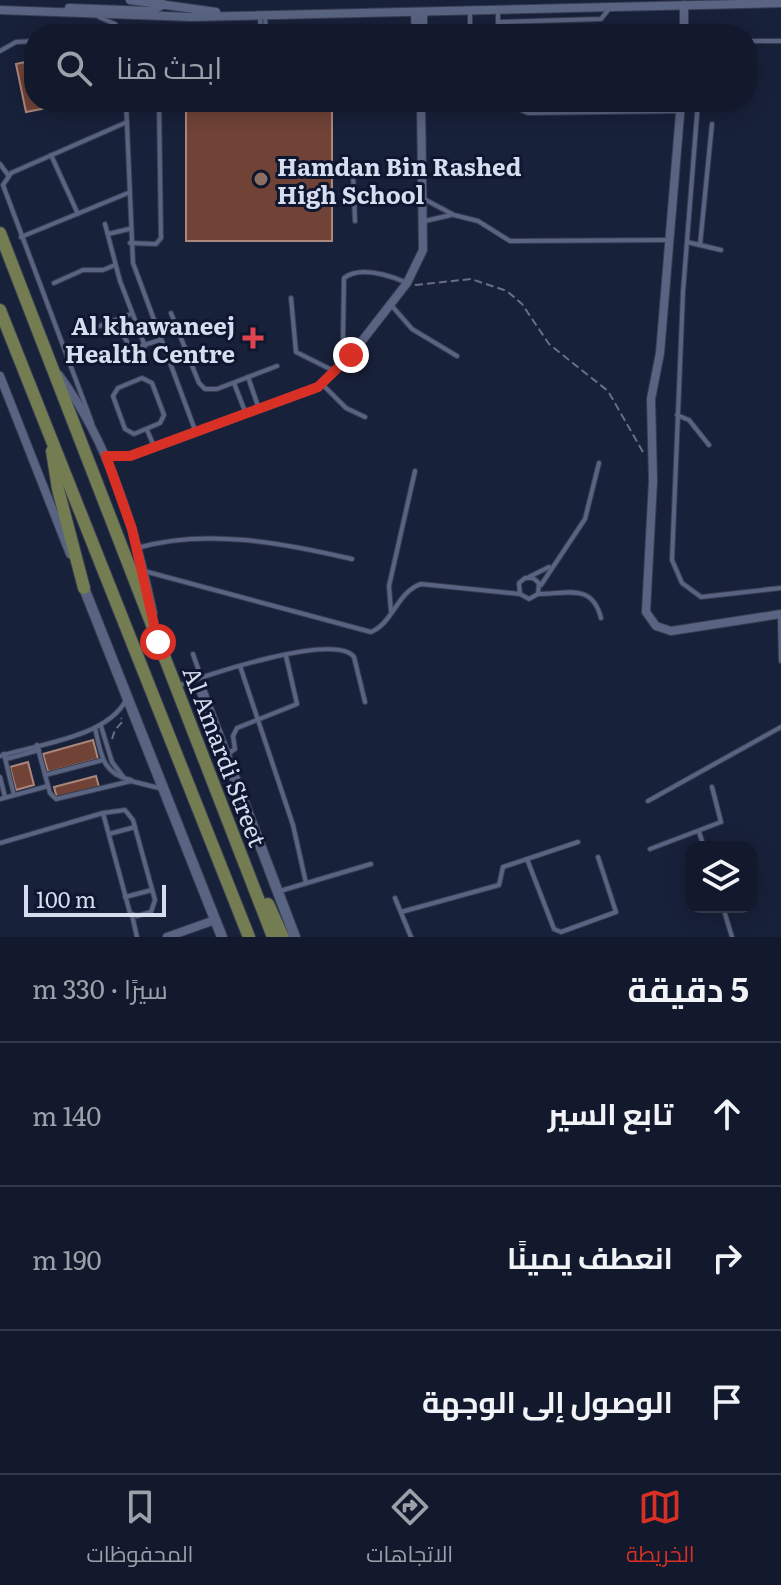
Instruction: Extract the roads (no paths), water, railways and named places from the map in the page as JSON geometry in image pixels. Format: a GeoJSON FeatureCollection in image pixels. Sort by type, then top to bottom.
{"type":"FeatureCollection","features":[{"type":"Feature","properties":{"kind":"main road","name":"Al Amardi Street"},"geometry":{"type":"LineString","coordinates":[[0,233],[273,937]]}},
{"type":"Feature","properties":{"kind":"main road","name":"Al Amardi Street"},"geometry":{"type":"LineString","coordinates":[[0,310],[249,937]]}},
{"type":"Feature","properties":{"kind":"main road"},"geometry":{"type":"LineString","coordinates":[[52,440],[55,477],[84,588]]}},
{"type":"Feature","properties":{"kind":"main road"},"geometry":{"type":"LineString","coordinates":[[250,879],[268,904],[283,937]]}},
{"type":"Feature","properties":{"kind":"street"},"geometry":{"type":"LineString","coordinates":[[130,0],[224,14]]}},
{"type":"Feature","properties":{"kind":"street"},"geometry":{"type":"LineString","coordinates":[[0,10],[93,8],[151,11],[166,3]]}},
{"type":"Feature","properties":{"kind":"street"},"geometry":{"type":"LineString","coordinates":[[18,10],[192,17],[224,14],[416,14],[609,8],[661,3],[781,3]]}},
{"type":"Feature","properties":{"kind":"street"},"geometry":{"type":"LineString","coordinates":[[684,5],[684,24]]}},
{"type":"Feature","properties":{"kind":"street"},"geometry":{"type":"LineString","coordinates":[[416,14],[416,24]]}},
{"type":"Feature","properties":{"kind":"street"},"geometry":{"type":"LineString","coordinates":[[416,14],[420,24]]}},
{"type":"Feature","properties":{"kind":"street"},"geometry":{"type":"LineString","coordinates":[[106,456],[124,457],[260,411],[322,384],[351,355],[407,283],[423,250],[421,112]]}},
{"type":"Feature","properties":{"kind":"street"},"geometry":{"type":"LineString","coordinates":[[680,112],[667,240],[660,353],[651,409],[653,466],[646,606],[652,622],[665,631],[780,614]]}},
{"type":"Feature","properties":{"kind":"street"},"geometry":{"type":"LineString","coordinates":[[50,362],[106,456],[137,548],[158,642]]}},
{"type":"Feature","properties":{"kind":"street"},"geometry":{"type":"LineString","coordinates":[[0,376],[222,937]]}},
{"type":"Feature","properties":{"kind":"street"},"geometry":{"type":"LineString","coordinates":[[202,692],[295,937]]}},
{"type":"Feature","properties":{"kind":"street"},"geometry":{"type":"LineString","coordinates":[[167,937],[215,920]]}},
{"type":"Feature","properties":{"kind":"lane"},"geometry":{"type":"LineString","coordinates":[[409,0],[416,14]]}},
{"type":"Feature","properties":{"kind":"lane"},"geometry":{"type":"LineString","coordinates":[[498,11],[498,22],[601,19],[607,16],[609,8]]}},
{"type":"Feature","properties":{"kind":"lane"},"geometry":{"type":"LineString","coordinates":[[470,12],[470,24]]}},
{"type":"Feature","properties":{"kind":"lane"},"geometry":{"type":"LineString","coordinates":[[93,14],[115,24]]}},
{"type":"Feature","properties":{"kind":"lane"},"geometry":{"type":"LineString","coordinates":[[262,15],[262,24]]}},
{"type":"Feature","properties":{"kind":"lane"},"geometry":{"type":"LineString","coordinates":[[757,41],[781,41]]}},
{"type":"Feature","properties":{"kind":"lane"},"geometry":{"type":"LineString","coordinates":[[0,51],[16,42],[24,42]]}},
{"type":"Feature","properties":{"kind":"lane"},"geometry":{"type":"LineString","coordinates":[[126,112],[129,229],[135,273],[195,432]]}},
{"type":"Feature","properties":{"kind":"lane"},"geometry":{"type":"LineString","coordinates":[[130,243],[156,244],[161,238],[159,112]]}},
{"type":"Feature","properties":{"kind":"lane"},"geometry":{"type":"LineString","coordinates":[[527,112],[582,112]]}},
{"type":"Feature","properties":{"kind":"lane"},"geometry":{"type":"LineString","coordinates":[[697,112],[687,242],[671,552],[682,583],[695,595],[707,598],[781,588]]}},
{"type":"Feature","properties":{"kind":"lane"},"geometry":{"type":"LineString","coordinates":[[8,175],[127,122]]}},
{"type":"Feature","properties":{"kind":"lane"},"geometry":{"type":"LineString","coordinates":[[700,245],[712,124]]}},
{"type":"Feature","properties":{"kind":"lane"},"geometry":{"type":"LineString","coordinates":[[51,155],[78,214]]}},
{"type":"Feature","properties":{"kind":"lane"},"geometry":{"type":"LineString","coordinates":[[0,164],[8,175],[4,192],[89,411],[92,429]]}},
{"type":"Feature","properties":{"kind":"lane"},"geometry":{"type":"LineString","coordinates":[[353,173],[355,221]]}},
{"type":"Feature","properties":{"kind":"lane"},"geometry":{"type":"LineString","coordinates":[[21,237],[128,193]]}},
{"type":"Feature","properties":{"kind":"lane"},"geometry":{"type":"LineString","coordinates":[[354,199],[424,199],[454,215],[478,221],[510,241],[667,240]]}},
{"type":"Feature","properties":{"kind":"lane"},"geometry":{"type":"LineString","coordinates":[[424,221],[454,215]]}},
{"type":"Feature","properties":{"kind":"lane"},"geometry":{"type":"LineString","coordinates":[[105,224],[131,314],[145,346]]}},
{"type":"Feature","properties":{"kind":"lane"},"geometry":{"type":"LineString","coordinates":[[108,234],[129,229]]}},
{"type":"Feature","properties":{"kind":"lane"},"geometry":{"type":"LineString","coordinates":[[687,242],[721,250]]}},
{"type":"Feature","properties":{"kind":"lane"},"geometry":{"type":"LineString","coordinates":[[54,283],[83,270],[103,270],[115,265]]}},
{"type":"Feature","properties":{"kind":"lane"},"geometry":{"type":"LineString","coordinates":[[351,355],[343,338],[344,278],[350,273],[365,273],[407,283]]}},
{"type":"Feature","properties":{"kind":"lane"},"geometry":{"type":"LineString","coordinates":[[291,298],[296,352],[334,371]]}},
{"type":"Feature","properties":{"kind":"lane"},"geometry":{"type":"LineString","coordinates":[[389,305],[412,329],[457,356]]}},
{"type":"Feature","properties":{"kind":"lane"},"geometry":{"type":"LineString","coordinates":[[171,313],[202,386],[213,390],[277,366]]}},
{"type":"Feature","properties":{"kind":"lane"},"geometry":{"type":"LineString","coordinates":[[79,334],[131,314]]}},
{"type":"Feature","properties":{"kind":"lane"},"geometry":{"type":"LineString","coordinates":[[115,320],[129,348],[160,340]]}},
{"type":"Feature","properties":{"kind":"lane"},"geometry":{"type":"LineString","coordinates":[[248,377],[260,411]]}},
{"type":"Feature","properties":{"kind":"lane"},"geometry":{"type":"LineString","coordinates":[[145,378],[152,383],[164,415],[160,423],[147,429],[128,432],[113,399],[118,388],[145,378]]}},
{"type":"Feature","properties":{"kind":"lane"},"geometry":{"type":"LineString","coordinates":[[234,383],[247,415]]}},
{"type":"Feature","properties":{"kind":"lane"},"geometry":{"type":"LineString","coordinates":[[322,384],[346,408],[365,417]]}},
{"type":"Feature","properties":{"kind":"lane"},"geometry":{"type":"LineString","coordinates":[[677,415],[692,423],[700,438],[709,445]]}},
{"type":"Feature","properties":{"kind":"lane"},"geometry":{"type":"LineString","coordinates":[[147,429],[154,446]]}},
{"type":"Feature","properties":{"kind":"lane"},"geometry":{"type":"LineString","coordinates":[[538,594],[551,566],[585,519],[595,492],[599,463]]}},
{"type":"Feature","properties":{"kind":"lane"},"geometry":{"type":"LineString","coordinates":[[391,611],[389,586],[415,471]]}},
{"type":"Feature","properties":{"kind":"lane"},"geometry":{"type":"LineString","coordinates":[[137,548],[185,540],[241,541],[352,559]]}},
{"type":"Feature","properties":{"kind":"lane"},"geometry":{"type":"LineString","coordinates":[[520,594],[519,583],[551,566]]}},
{"type":"Feature","properties":{"kind":"lane"},"geometry":{"type":"LineString","coordinates":[[143,571],[371,632],[379,628],[408,590],[421,584],[520,594],[529,599],[538,594],[589,595],[597,602],[601,618]]}},
{"type":"Feature","properties":{"kind":"lane"},"geometry":{"type":"LineString","coordinates":[[529,577],[536,580],[540,587]]}},
{"type":"Feature","properties":{"kind":"lane"},"geometry":{"type":"LineString","coordinates":[[780,614],[781,661]]}},
{"type":"Feature","properties":{"kind":"lane"},"geometry":{"type":"LineString","coordinates":[[175,686],[240,666],[324,649],[350,652],[365,702]]}},
{"type":"Feature","properties":{"kind":"lane"},"geometry":{"type":"LineString","coordinates":[[193,654],[201,677]]}},
{"type":"Feature","properties":{"kind":"lane"},"geometry":{"type":"LineString","coordinates":[[226,755],[235,749],[235,730],[297,704],[286,656]]}},
{"type":"Feature","properties":{"kind":"lane"},"geometry":{"type":"LineString","coordinates":[[240,666],[299,845],[306,883]]}},
{"type":"Feature","properties":{"kind":"lane"},"geometry":{"type":"LineString","coordinates":[[14,795],[3,756],[38,748],[98,727],[117,715],[127,697]]}},
{"type":"Feature","properties":{"kind":"lane"},"geometry":{"type":"LineString","coordinates":[[98,727],[103,760],[112,774],[164,790]]}},
{"type":"Feature","properties":{"kind":"lane"},"geometry":{"type":"LineString","coordinates":[[98,727],[112,762],[124,779]]}},
{"type":"Feature","properties":{"kind":"lane"},"geometry":{"type":"LineString","coordinates":[[648,801],[781,727]]}},
{"type":"Feature","properties":{"kind":"lane"},"geometry":{"type":"LineString","coordinates":[[38,748],[51,796],[59,800],[136,781]]}},
{"type":"Feature","properties":{"kind":"lane"},"geometry":{"type":"LineString","coordinates":[[45,775],[103,760]]}},
{"type":"Feature","properties":{"kind":"lane"},"geometry":{"type":"LineString","coordinates":[[0,777],[3,798],[48,786]]}},
{"type":"Feature","properties":{"kind":"lane"},"geometry":{"type":"LineString","coordinates":[[650,849],[699,832],[722,819],[712,787]]}},
{"type":"Feature","properties":{"kind":"lane"},"geometry":{"type":"LineString","coordinates":[[0,843],[103,813],[125,810],[135,827],[152,890],[154,910],[132,915]]}},
{"type":"Feature","properties":{"kind":"lane"},"geometry":{"type":"LineString","coordinates":[[103,813],[137,937]]}},
{"type":"Feature","properties":{"kind":"lane"},"geometry":{"type":"LineString","coordinates":[[109,834],[135,827]]}},
{"type":"Feature","properties":{"kind":"lane"},"geometry":{"type":"LineString","coordinates":[[699,832],[702,841]]}},
{"type":"Feature","properties":{"kind":"lane"},"geometry":{"type":"LineString","coordinates":[[401,912],[499,885],[502,868],[578,842]]}},
{"type":"Feature","properties":{"kind":"lane"},"geometry":{"type":"LineString","coordinates":[[527,859],[554,929],[561,932],[616,912],[598,857]]}},
{"type":"Feature","properties":{"kind":"lane"},"geometry":{"type":"LineString","coordinates":[[277,891],[371,864]]}},
{"type":"Feature","properties":{"kind":"lane"},"geometry":{"type":"LineString","coordinates":[[125,897],[152,890]]}},
{"type":"Feature","properties":{"kind":"lane"},"geometry":{"type":"LineString","coordinates":[[395,898],[411,937]]}},
{"type":"Feature","properties":{"kind":"lane"},"geometry":{"type":"LineString","coordinates":[[725,913],[732,937]]}},
{"type":"Feature","properties":{"kind":"place","name":"Hamdan Bin Rashed High School"},"geometry":{"type":"Point","coordinates":[261,179]}},
{"type":"Feature","properties":{"kind":"place","name":"Al khawaneej Health Centre"},"geometry":{"type":"Point","coordinates":[253,338]}}]}
